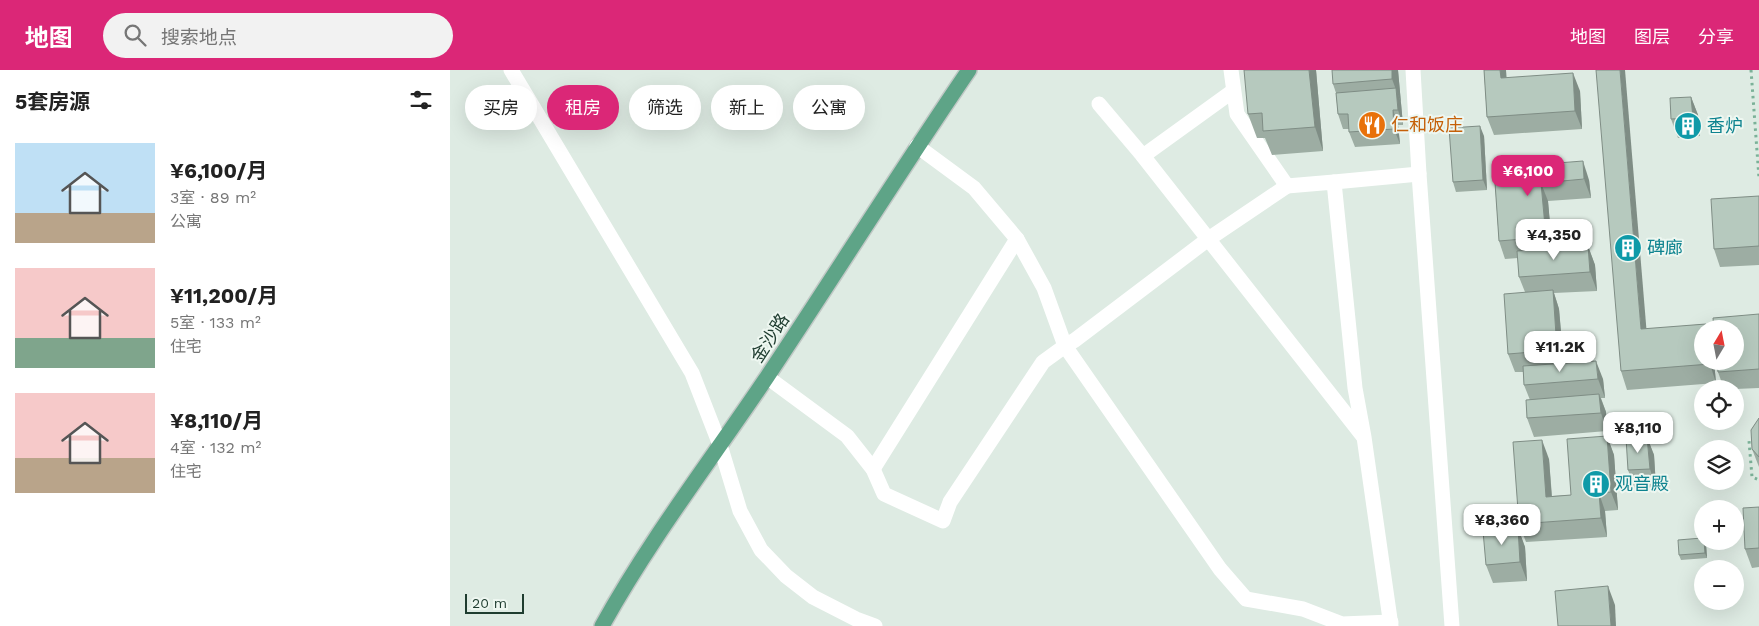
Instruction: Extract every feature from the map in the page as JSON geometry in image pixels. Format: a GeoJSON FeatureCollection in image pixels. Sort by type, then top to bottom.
{"type":"FeatureCollection","features":[{"type":"Feature","properties":{"kind":"main road","name":"金沙路"},"geometry":{"type":"LineString","coordinates":[[602,626],[623,588],[767,377],[917,146],[969,70]]}},
{"type":"Feature","properties":{"kind":"street"},"geometry":{"type":"LineString","coordinates":[[511,70],[692,373],[720,445],[740,512],[761,550],[786,576],[812,597],[856,619],[875,626]]}},
{"type":"Feature","properties":{"kind":"street"},"geometry":{"type":"LineString","coordinates":[[1231,70],[1237,114],[1287,186]]}},
{"type":"Feature","properties":{"kind":"street"},"geometry":{"type":"LineString","coordinates":[[1413,70],[1452,626]]}},
{"type":"Feature","properties":{"kind":"street"},"geometry":{"type":"LineString","coordinates":[[1143,156],[1233,91]]}},
{"type":"Feature","properties":{"kind":"street"},"geometry":{"type":"LineString","coordinates":[[1099,104],[1143,156],[1364,438]]}},
{"type":"Feature","properties":{"kind":"street"},"geometry":{"type":"LineString","coordinates":[[917,146],[974,188],[1017,239],[1044,288],[1065,346],[1220,569],[1246,599],[1303,609],[1342,624],[1391,624],[1355,388],[1334,182]]}},
{"type":"Feature","properties":{"kind":"street"},"geometry":{"type":"LineString","coordinates":[[767,377],[848,436],[873,469],[884,494],[944,521],[950,502],[1042,362],[1075,340],[1207,240],[1287,186],[1419,174]]}},
{"type":"Feature","properties":{"kind":"street"},"geometry":{"type":"LineString","coordinates":[[873,469],[1017,239]]}},
{"type":"Feature","properties":{"kind":"path"},"geometry":{"type":"LineString","coordinates":[[1751,70],[1759,178]]}},
{"type":"Feature","properties":{"kind":"path"},"geometry":{"type":"LineString","coordinates":[[1759,433],[1749,441],[1752,477],[1759,480]]}},
{"type":"Feature","properties":{"kind":"building"},"geometry":{"type":"Polygon","coordinates":[[[1244,70],[1309,70],[1315,127],[1263,131],[1262,113],[1248,114],[1244,70]]]}},
{"type":"Feature","properties":{"kind":"building"},"geometry":{"type":"Polygon","coordinates":[[[1332,70],[1392,70],[1392,79],[1333,84],[1332,70]]]}},
{"type":"Feature","properties":{"kind":"building"},"geometry":{"type":"Polygon","coordinates":[[[1484,70],[1500,70],[1501,78],[1573,73],[1575,111],[1487,117],[1484,70]]]}},
{"type":"Feature","properties":{"kind":"building","name":"碑廊"},"geometry":{"type":"Polygon","coordinates":[[[1596,70],[1620,70],[1641,329],[1694,325],[1694,365],[1621,371],[1596,70]]]}},
{"type":"Feature","properties":{"kind":"building"},"geometry":{"type":"Polygon","coordinates":[[[1396,88],[1398,110],[1393,110],[1394,129],[1349,132],[1348,114],[1338,114],[1336,93],[1396,88]]]}},
{"type":"Feature","properties":{"kind":"building"},"geometry":{"type":"Polygon","coordinates":[[[1691,97],[1693,118],[1671,119],[1670,98],[1691,97]]]}},
{"type":"Feature","properties":{"kind":"building"},"geometry":{"type":"Polygon","coordinates":[[[1480,126],[1483,180],[1453,182],[1449,128],[1480,126]]]}},
{"type":"Feature","properties":{"kind":"building"},"geometry":{"type":"Polygon","coordinates":[[[1583,161],[1584,179],[1541,183],[1546,237],[1499,241],[1494,168],[1583,161]]]}},
{"type":"Feature","properties":{"kind":"building"},"geometry":{"type":"Polygon","coordinates":[[[1759,196],[1759,246],[1714,249],[1711,199],[1759,196]]]}},
{"type":"Feature","properties":{"kind":"building"},"geometry":{"type":"Polygon","coordinates":[[[1588,246],[1590,272],[1519,277],[1517,251],[1588,246]]]}},
{"type":"Feature","properties":{"kind":"building"},"geometry":{"type":"Polygon","coordinates":[[[1553,290],[1557,350],[1508,354],[1504,294],[1553,290]]]}},
{"type":"Feature","properties":{"kind":"building"},"geometry":{"type":"Polygon","coordinates":[[[1759,314],[1759,369],[1718,372],[1718,370],[1744,370],[1744,320],[1713,320],[1713,318],[1759,314]]]}},
{"type":"Feature","properties":{"kind":"building"},"geometry":{"type":"Polygon","coordinates":[[[1596,361],[1598,379],[1524,385],[1523,366],[1596,361]]]}},
{"type":"Feature","properties":{"kind":"building"},"geometry":{"type":"Polygon","coordinates":[[[1599,394],[1601,413],[1527,418],[1526,400],[1599,394]]]}},
{"type":"Feature","properties":{"kind":"building"},"geometry":{"type":"Polygon","coordinates":[[[1759,418],[1759,457],[1752,449],[1751,430],[1759,418]]]}},
{"type":"Feature","properties":{"kind":"building"},"geometry":{"type":"Polygon","coordinates":[[[1607,436],[1611,492],[1599,493],[1601,518],[1519,524],[1513,442],[1542,440],[1546,497],[1571,495],[1567,439],[1607,436]]]}},
{"type":"Feature","properties":{"kind":"building"},"geometry":{"type":"Polygon","coordinates":[[[1647,437],[1650,469],[1628,470],[1626,438],[1647,437]]]}},
{"type":"Feature","properties":{"kind":"building"},"geometry":{"type":"Polygon","coordinates":[[[1759,507],[1759,548],[1745,549],[1744,508],[1759,507]]]}},
{"type":"Feature","properties":{"kind":"building"},"geometry":{"type":"Polygon","coordinates":[[[1518,528],[1520,562],[1486,565],[1483,531],[1518,528]]]}},
{"type":"Feature","properties":{"kind":"building"},"geometry":{"type":"Polygon","coordinates":[[[1694,539],[1694,550],[1705,550],[1705,553],[1679,555],[1678,540],[1694,539]]]}},
{"type":"Feature","properties":{"kind":"building"},"geometry":{"type":"Polygon","coordinates":[[[1608,586],[1611,626],[1558,626],[1555,591],[1608,586]]]}},
{"type":"Feature","properties":{"kind":"place","name":"仁和饭庄"},"geometry":{"type":"Point","coordinates":[1372,125]}},
{"type":"Feature","properties":{"kind":"place","name":"香炉"},"geometry":{"type":"Point","coordinates":[1688,126]}},
{"type":"Feature","properties":{"kind":"place","name":"碑廊"},"geometry":{"type":"Point","coordinates":[1628,248]}},
{"type":"Feature","properties":{"kind":"place","name":"观音殿"},"geometry":{"type":"Point","coordinates":[1596,484]}}]}
